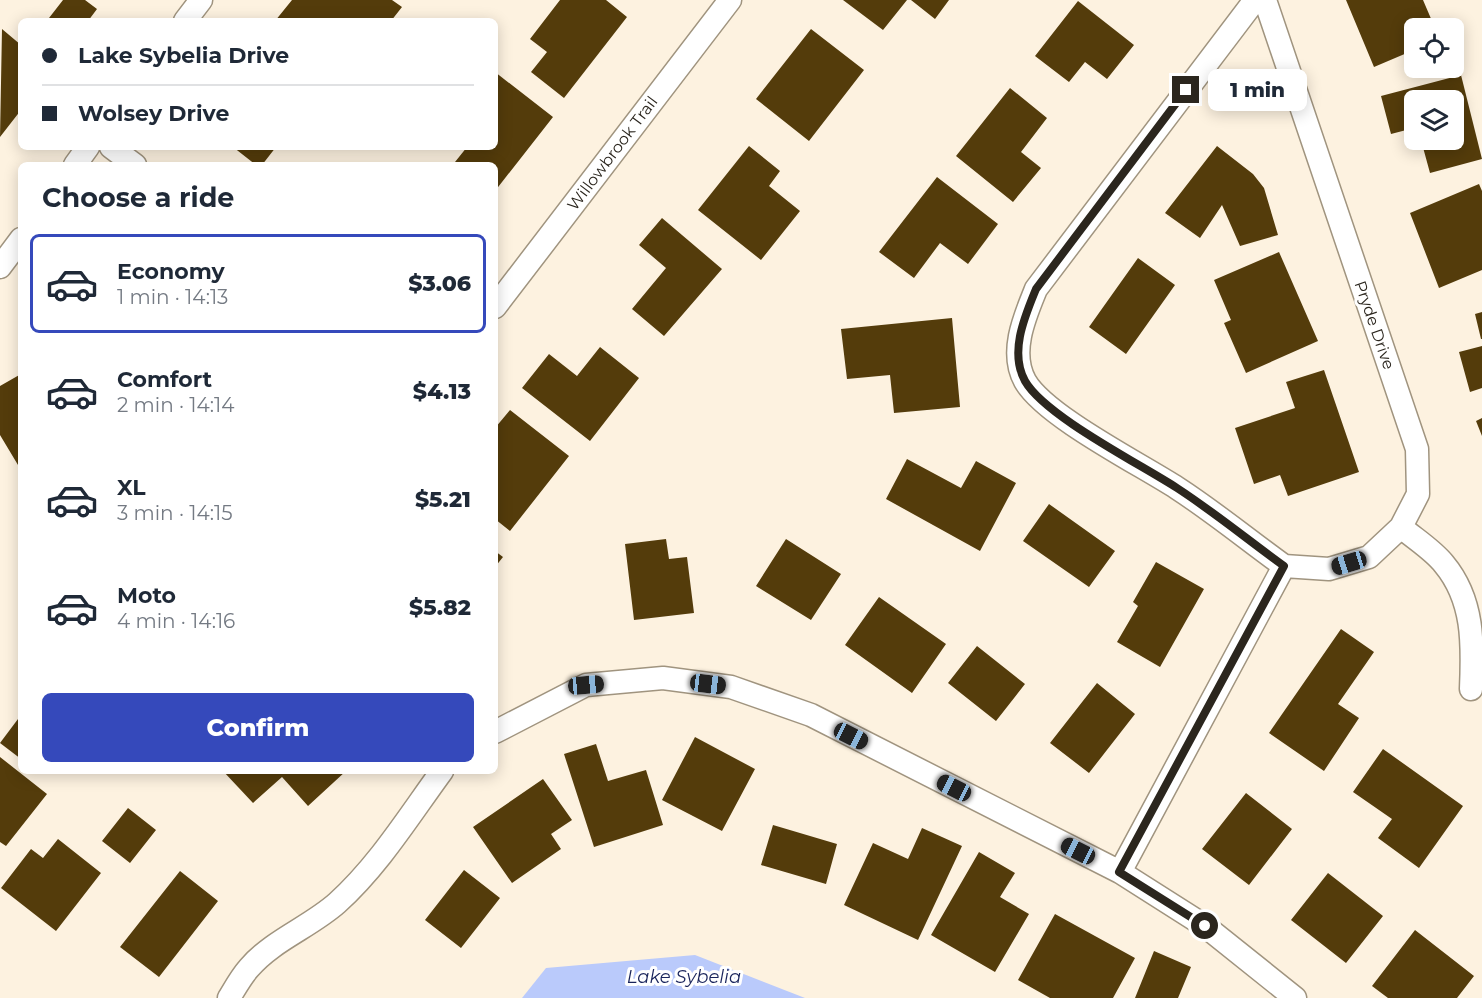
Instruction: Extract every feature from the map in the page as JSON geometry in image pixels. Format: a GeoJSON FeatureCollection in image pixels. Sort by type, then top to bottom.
{"type":"FeatureCollection","features":[{"type":"Feature","properties":{"kind":"street"},"geometry":{"type":"LineString","coordinates":[[187,18],[201,0]]}},
{"type":"Feature","properties":{"kind":"street","name":"Willowbrook Trail"},"geometry":{"type":"LineString","coordinates":[[498,303],[730,0]]}},
{"type":"Feature","properties":{"kind":"street"},"geometry":{"type":"LineString","coordinates":[[1119,872],[1284,566],[1179,489],[1052,409],[1025,380],[1019,356],[1020,326],[1036,289],[1255,0]]}},
{"type":"Feature","properties":{"kind":"street","name":"Pryde Drive"},"geometry":{"type":"LineString","coordinates":[[1265,0],[1417,449],[1418,494],[1401,527],[1369,557],[1329,569],[1284,566]]}},
{"type":"Feature","properties":{"kind":"street"},"geometry":{"type":"LineString","coordinates":[[115,150],[131,162]]}},
{"type":"Feature","properties":{"kind":"street"},"geometry":{"type":"LineString","coordinates":[[0,267],[18,243]]}},
{"type":"Feature","properties":{"kind":"street"},"geometry":{"type":"LineString","coordinates":[[1401,527],[1444,564],[1465,598],[1473,640],[1471,689]]}},
{"type":"Feature","properties":{"kind":"street"},"geometry":{"type":"LineString","coordinates":[[498,730],[586,685],[663,678],[731,687],[811,715],[1119,872],[1205,926],[1295,998]]}},
{"type":"Feature","properties":{"kind":"street"},"geometry":{"type":"LineString","coordinates":[[229,998],[249,967],[282,940],[309,925],[368,872],[440,774]]}},
{"type":"Feature","properties":{"kind":"water","name":"Lake Sybelia"},"geometry":{"type":"Polygon","coordinates":[[[695,955],[805,998],[522,998],[546,968],[695,955]]]}},
{"type":"Feature","properties":{"kind":"building"},"geometry":{"type":"Polygon","coordinates":[[[63,0],[85,0],[97,9],[90,18],[49,18],[63,0]]]}},
{"type":"Feature","properties":{"kind":"building"},"geometry":{"type":"Polygon","coordinates":[[[292,0],[392,0],[402,7],[393,18],[277,18],[292,0]]]}},
{"type":"Feature","properties":{"kind":"building"},"geometry":{"type":"Polygon","coordinates":[[[560,0],[606,0],[627,17],[564,98],[531,72],[547,52],[530,39],[560,0]]]}},
{"type":"Feature","properties":{"kind":"building"},"geometry":{"type":"Polygon","coordinates":[[[843,0],[907,0],[883,30],[843,0]]]}},
{"type":"Feature","properties":{"kind":"building"},"geometry":{"type":"Polygon","coordinates":[[[911,0],[949,0],[935,19],[911,0]]]}},
{"type":"Feature","properties":{"kind":"building"},"geometry":{"type":"Polygon","coordinates":[[[1346,0],[1423,0],[1431,18],[1404,18],[1404,54],[1374,67],[1346,0]]]}},
{"type":"Feature","properties":{"kind":"building"},"geometry":{"type":"Polygon","coordinates":[[[1078,1],[1134,45],[1107,79],[1085,62],[1069,82],[1035,56],[1078,1]]]}},
{"type":"Feature","properties":{"kind":"building"},"geometry":{"type":"Polygon","coordinates":[[[2,29],[18,42],[18,114],[0,137],[2,29]]]}},
{"type":"Feature","properties":{"kind":"building"},"geometry":{"type":"Polygon","coordinates":[[[811,29],[864,70],[809,141],[756,99],[811,29]]]}},
{"type":"Feature","properties":{"kind":"building"},"geometry":{"type":"Polygon","coordinates":[[[498,74],[553,117],[498,187],[498,162],[455,162],[465,150],[498,150],[498,74]]]}},
{"type":"Feature","properties":{"kind":"building"},"geometry":{"type":"Polygon","coordinates":[[[1450,78],[1462,78],[1482,159],[1430,173],[1424,150],[1464,150],[1464,90],[1404,90],[1404,131],[1391,134],[1381,96],[1450,78]]]}},
{"type":"Feature","properties":{"kind":"building"},"geometry":{"type":"Polygon","coordinates":[[[1010,88],[1047,118],[1021,152],[1041,168],[1013,202],[956,156],[1010,88]]]}},
{"type":"Feature","properties":{"kind":"building"},"geometry":{"type":"Polygon","coordinates":[[[749,146],[780,171],[769,186],[800,211],[761,260],[698,210],[749,146]]]}},
{"type":"Feature","properties":{"kind":"building"},"geometry":{"type":"Polygon","coordinates":[[[1217,146],[1253,174],[1264,188],[1278,235],[1240,246],[1222,205],[1200,238],[1165,213],[1217,146]]]}},
{"type":"Feature","properties":{"kind":"building"},"geometry":{"type":"Polygon","coordinates":[[[237,150],[274,150],[264,162],[252,162],[237,150]]]}},
{"type":"Feature","properties":{"kind":"building"},"geometry":{"type":"Polygon","coordinates":[[[937,177],[998,224],[968,264],[940,243],[914,278],[879,252],[937,177]]]}},
{"type":"Feature","properties":{"kind":"building"},"geometry":{"type":"Polygon","coordinates":[[[1479,184],[1482,191],[1482,270],[1439,288],[1410,213],[1479,184]]]}},
{"type":"Feature","properties":{"kind":"building"},"geometry":{"type":"Polygon","coordinates":[[[662,218],[722,269],[664,336],[632,309],[666,268],[639,245],[662,218]]]}},
{"type":"Feature","properties":{"kind":"building"},"geometry":{"type":"Polygon","coordinates":[[[1279,252],[1318,341],[1246,373],[1224,323],[1231,320],[1214,280],[1279,252]]]}},
{"type":"Feature","properties":{"kind":"building"},"geometry":{"type":"Polygon","coordinates":[[[1138,258],[1175,285],[1126,354],[1089,327],[1138,258]]]}},
{"type":"Feature","properties":{"kind":"building"},"geometry":{"type":"Polygon","coordinates":[[[1482,312],[1482,339],[1481,339],[1475,314],[1482,312]]]}},
{"type":"Feature","properties":{"kind":"building"},"geometry":{"type":"Polygon","coordinates":[[[952,318],[960,407],[894,413],[890,375],[847,379],[841,329],[952,318]]]}},
{"type":"Feature","properties":{"kind":"building"},"geometry":{"type":"Polygon","coordinates":[[[1482,346],[1482,388],[1470,392],[1459,352],[1482,346]]]}},
{"type":"Feature","properties":{"kind":"building"},"geometry":{"type":"Polygon","coordinates":[[[600,347],[639,378],[590,441],[522,388],[549,354],[577,376],[600,347]]]}},
{"type":"Feature","properties":{"kind":"building"},"geometry":{"type":"Polygon","coordinates":[[[1324,370],[1359,472],[1288,496],[1280,475],[1254,484],[1235,428],[1295,408],[1286,382],[1324,370]]]}},
{"type":"Feature","properties":{"kind":"building"},"geometry":{"type":"Polygon","coordinates":[[[18,376],[18,465],[0,435],[0,386],[18,376]]]}},
{"type":"Feature","properties":{"kind":"building"},"geometry":{"type":"Polygon","coordinates":[[[510,410],[569,456],[510,531],[498,521],[498,424],[510,410]]]}},
{"type":"Feature","properties":{"kind":"building"},"geometry":{"type":"Polygon","coordinates":[[[1482,418],[1482,436],[1476,421],[1482,418]]]}},
{"type":"Feature","properties":{"kind":"building"},"geometry":{"type":"Polygon","coordinates":[[[907,459],[961,488],[976,461],[1016,483],[980,551],[886,499],[907,459]]]}},
{"type":"Feature","properties":{"kind":"building"},"geometry":{"type":"Polygon","coordinates":[[[1049,504],[1115,551],[1089,587],[1023,541],[1049,504]]]}},
{"type":"Feature","properties":{"kind":"building"},"geometry":{"type":"Polygon","coordinates":[[[666,539],[669,559],[687,557],[694,613],[634,620],[625,544],[666,539]]]}},
{"type":"Feature","properties":{"kind":"building"},"geometry":{"type":"Polygon","coordinates":[[[786,539],[841,574],[811,620],[756,586],[786,539]]]}},
{"type":"Feature","properties":{"kind":"building"},"geometry":{"type":"Polygon","coordinates":[[[498,553],[503,557],[498,563],[498,553]]]}},
{"type":"Feature","properties":{"kind":"building"},"geometry":{"type":"Polygon","coordinates":[[[1156,562],[1204,589],[1160,667],[1117,642],[1138,606],[1133,602],[1156,562]]]}},
{"type":"Feature","properties":{"kind":"building"},"geometry":{"type":"Polygon","coordinates":[[[879,597],[946,644],[912,693],[845,645],[879,597]]]}},
{"type":"Feature","properties":{"kind":"building"},"geometry":{"type":"Polygon","coordinates":[[[1341,629],[1374,652],[1338,704],[1359,718],[1324,771],[1269,733],[1341,629]]]}},
{"type":"Feature","properties":{"kind":"building"},"geometry":{"type":"Polygon","coordinates":[[[977,646],[1025,684],[996,721],[948,683],[977,646]]]}},
{"type":"Feature","properties":{"kind":"building"},"geometry":{"type":"Polygon","coordinates":[[[1097,683],[1135,714],[1089,773],[1050,743],[1097,683]]]}},
{"type":"Feature","properties":{"kind":"building"},"geometry":{"type":"Polygon","coordinates":[[[18,719],[18,757],[0,743],[18,719]]]}},
{"type":"Feature","properties":{"kind":"building"},"geometry":{"type":"Polygon","coordinates":[[[695,737],[755,769],[722,831],[662,800],[695,737]]]}},
{"type":"Feature","properties":{"kind":"building"},"geometry":{"type":"Polygon","coordinates":[[[596,744],[608,781],[646,770],[663,825],[594,847],[564,754],[596,744]]]}},
{"type":"Feature","properties":{"kind":"building"},"geometry":{"type":"Polygon","coordinates":[[[1383,749],[1463,806],[1419,868],[1378,838],[1392,819],[1353,792],[1383,749]]]}},
{"type":"Feature","properties":{"kind":"building"},"geometry":{"type":"Polygon","coordinates":[[[0,757],[18,771],[18,774],[22,774],[47,794],[6,846],[0,842],[0,757]]]}},
{"type":"Feature","properties":{"kind":"building"},"geometry":{"type":"Polygon","coordinates":[[[226,774],[343,774],[308,806],[282,777],[253,803],[226,774]]]}},
{"type":"Feature","properties":{"kind":"building"},"geometry":{"type":"Polygon","coordinates":[[[543,779],[572,820],[551,834],[561,849],[512,883],[473,827],[543,779]]]}},
{"type":"Feature","properties":{"kind":"building"},"geometry":{"type":"Polygon","coordinates":[[[1246,793],[1292,829],[1249,885],[1202,849],[1246,793]]]}},
{"type":"Feature","properties":{"kind":"building"},"geometry":{"type":"Polygon","coordinates":[[[128,808],[156,830],[130,863],[102,841],[128,808]]]}},
{"type":"Feature","properties":{"kind":"building"},"geometry":{"type":"Polygon","coordinates":[[[773,825],[837,844],[826,884],[761,865],[773,825]]]}},
{"type":"Feature","properties":{"kind":"building"},"geometry":{"type":"Polygon","coordinates":[[[922,828],[962,846],[918,940],[844,905],[873,843],[908,859],[922,828]]]}},
{"type":"Feature","properties":{"kind":"building"},"geometry":{"type":"Polygon","coordinates":[[[58,839],[101,873],[56,931],[1,888],[31,849],[43,858],[58,839]]]}},
{"type":"Feature","properties":{"kind":"building"},"geometry":{"type":"Polygon","coordinates":[[[979,852],[1015,873],[1000,897],[1029,914],[995,972],[931,935],[979,852]]]}},
{"type":"Feature","properties":{"kind":"building"},"geometry":{"type":"Polygon","coordinates":[[[464,870],[500,898],[461,948],[425,920],[464,870]]]}},
{"type":"Feature","properties":{"kind":"building"},"geometry":{"type":"Polygon","coordinates":[[[180,871],[218,901],[159,977],[120,947],[180,871]]]}},
{"type":"Feature","properties":{"kind":"building"},"geometry":{"type":"Polygon","coordinates":[[[1328,873],[1383,916],[1346,963],[1291,920],[1328,873]]]}},
{"type":"Feature","properties":{"kind":"building"},"geometry":{"type":"Polygon","coordinates":[[[1055,914],[1135,958],[1113,998],[1050,998],[1018,980],[1055,914]]]}},
{"type":"Feature","properties":{"kind":"building"},"geometry":{"type":"Polygon","coordinates":[[[1415,930],[1474,976],[1457,998],[1388,998],[1372,986],[1415,930]]]}},
{"type":"Feature","properties":{"kind":"building"},"geometry":{"type":"Polygon","coordinates":[[[1154,951],[1191,967],[1178,998],[1135,998],[1154,951]]]}},
{"type":"Feature","properties":{"kind":"route"},"geometry":{"type":"LineString","coordinates":[[1186,90],[1036,289],[1020,326],[1019,356],[1025,380],[1052,409],[1179,489],[1284,566],[1119,872],[1205,926]]}}]}
